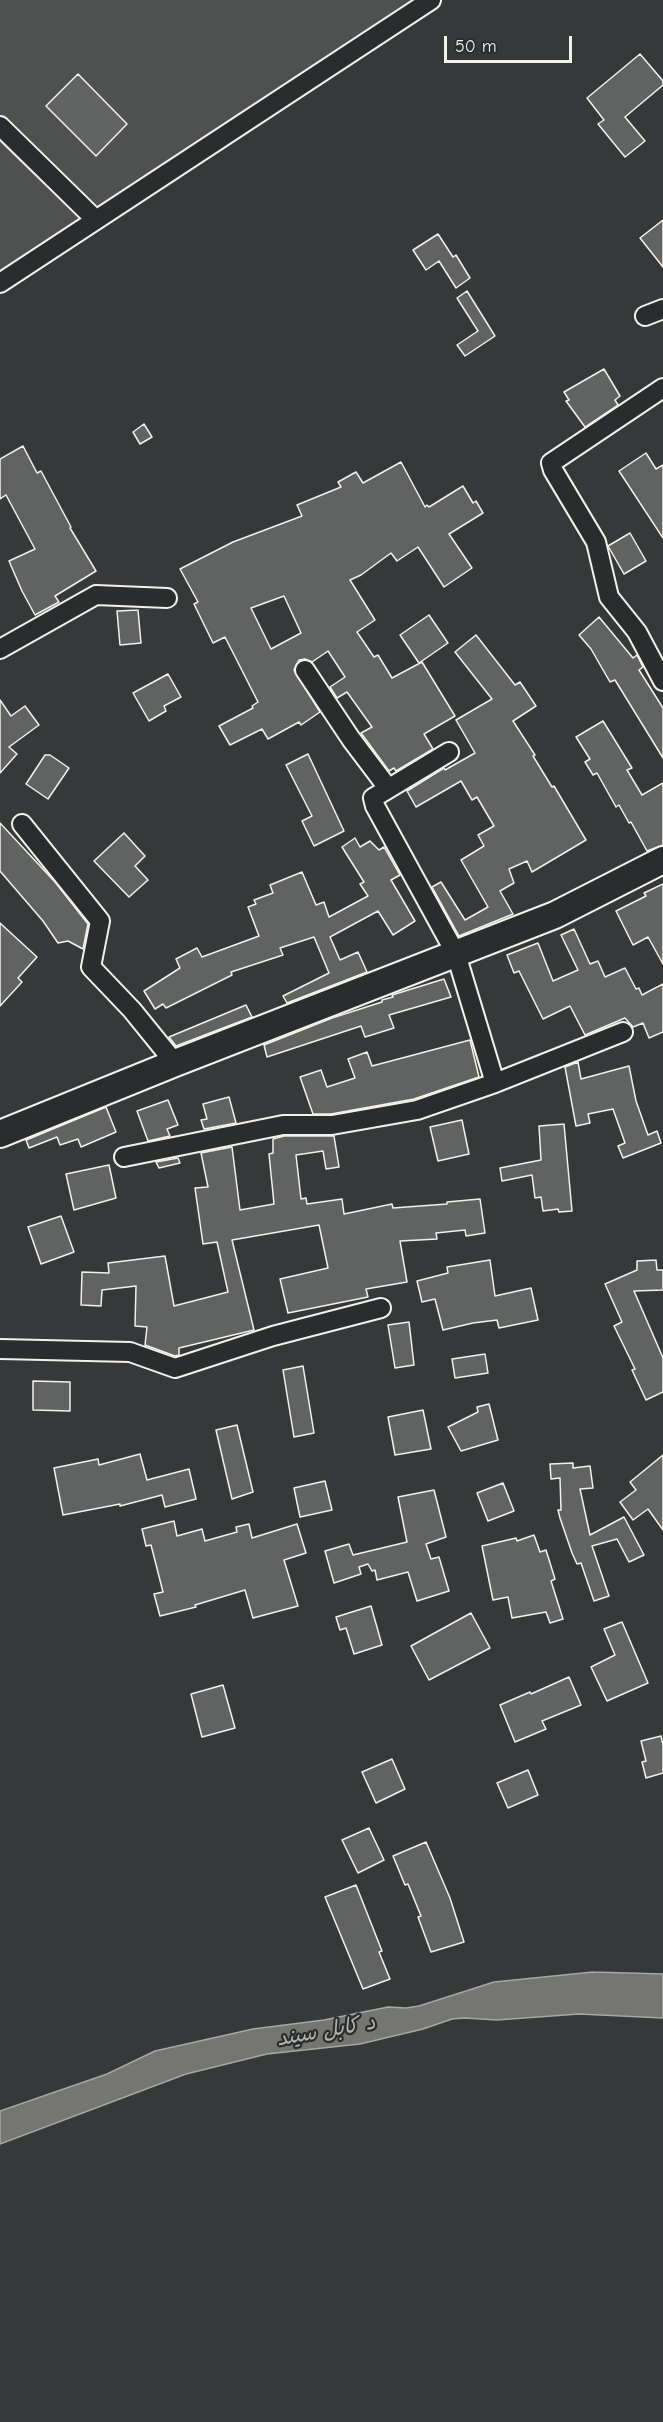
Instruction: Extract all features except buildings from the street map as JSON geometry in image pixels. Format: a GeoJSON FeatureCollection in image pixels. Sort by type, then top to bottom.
{"type":"FeatureCollection","features":[{"type":"Feature","properties":{"kind":"main road"},"geometry":{"type":"LineString","coordinates":[[0,1134],[175,1063],[555,915],[663,860]]}},
{"type":"Feature","properties":{"kind":"street"},"geometry":{"type":"LineString","coordinates":[[0,283],[431,0]]}},
{"type":"Feature","properties":{"kind":"street"},"geometry":{"type":"LineString","coordinates":[[0,126],[96,220]]}},
{"type":"Feature","properties":{"kind":"street"},"geometry":{"type":"LineString","coordinates":[[645,316],[663,309]]}},
{"type":"Feature","properties":{"kind":"street"},"geometry":{"type":"LineString","coordinates":[[663,388],[555,458],[551,463],[596,542],[609,597],[637,632],[663,681]]}},
{"type":"Feature","properties":{"kind":"street"},"geometry":{"type":"LineString","coordinates":[[0,649],[96,595],[167,597]]}},
{"type":"Feature","properties":{"kind":"street"},"geometry":{"type":"LineString","coordinates":[[305,670],[351,739],[388,788]]}},
{"type":"Feature","properties":{"kind":"street"},"geometry":{"type":"LineString","coordinates":[[449,752],[373,798],[375,806],[456,954],[495,1083]]}},
{"type":"Feature","properties":{"kind":"street"},"geometry":{"type":"LineString","coordinates":[[22,824],[100,921],[92,967],[132,1010],[175,1063]]}},
{"type":"Feature","properties":{"kind":"street"},"geometry":{"type":"LineString","coordinates":[[124,1156],[283,1125],[332,1125],[417,1110],[495,1083],[622,1032]]}},
{"type":"Feature","properties":{"kind":"street"},"geometry":{"type":"LineString","coordinates":[[0,1349],[130,1352],[175,1368],[273,1336],[381,1308]]}},
{"type":"Feature","properties":{"kind":"shaded area"},"geometry":{"type":"Polygon","coordinates":[[[0,0],[431,0],[0,283],[0,0]]]}},
{"type":"Feature","properties":{"kind":"water","name":"د کابل سيند"},"geometry":{"type":"Polygon","coordinates":[[[593,1972],[663,1974],[663,2018],[579,2014],[497,2020],[452,2019],[423,2029],[360,2044],[267,2054],[186,2074],[0,2144],[0,2111],[107,2074],[155,2051],[253,2029],[324,2020],[388,2007],[419,2006],[494,1982],[593,1972]]]}}]}
